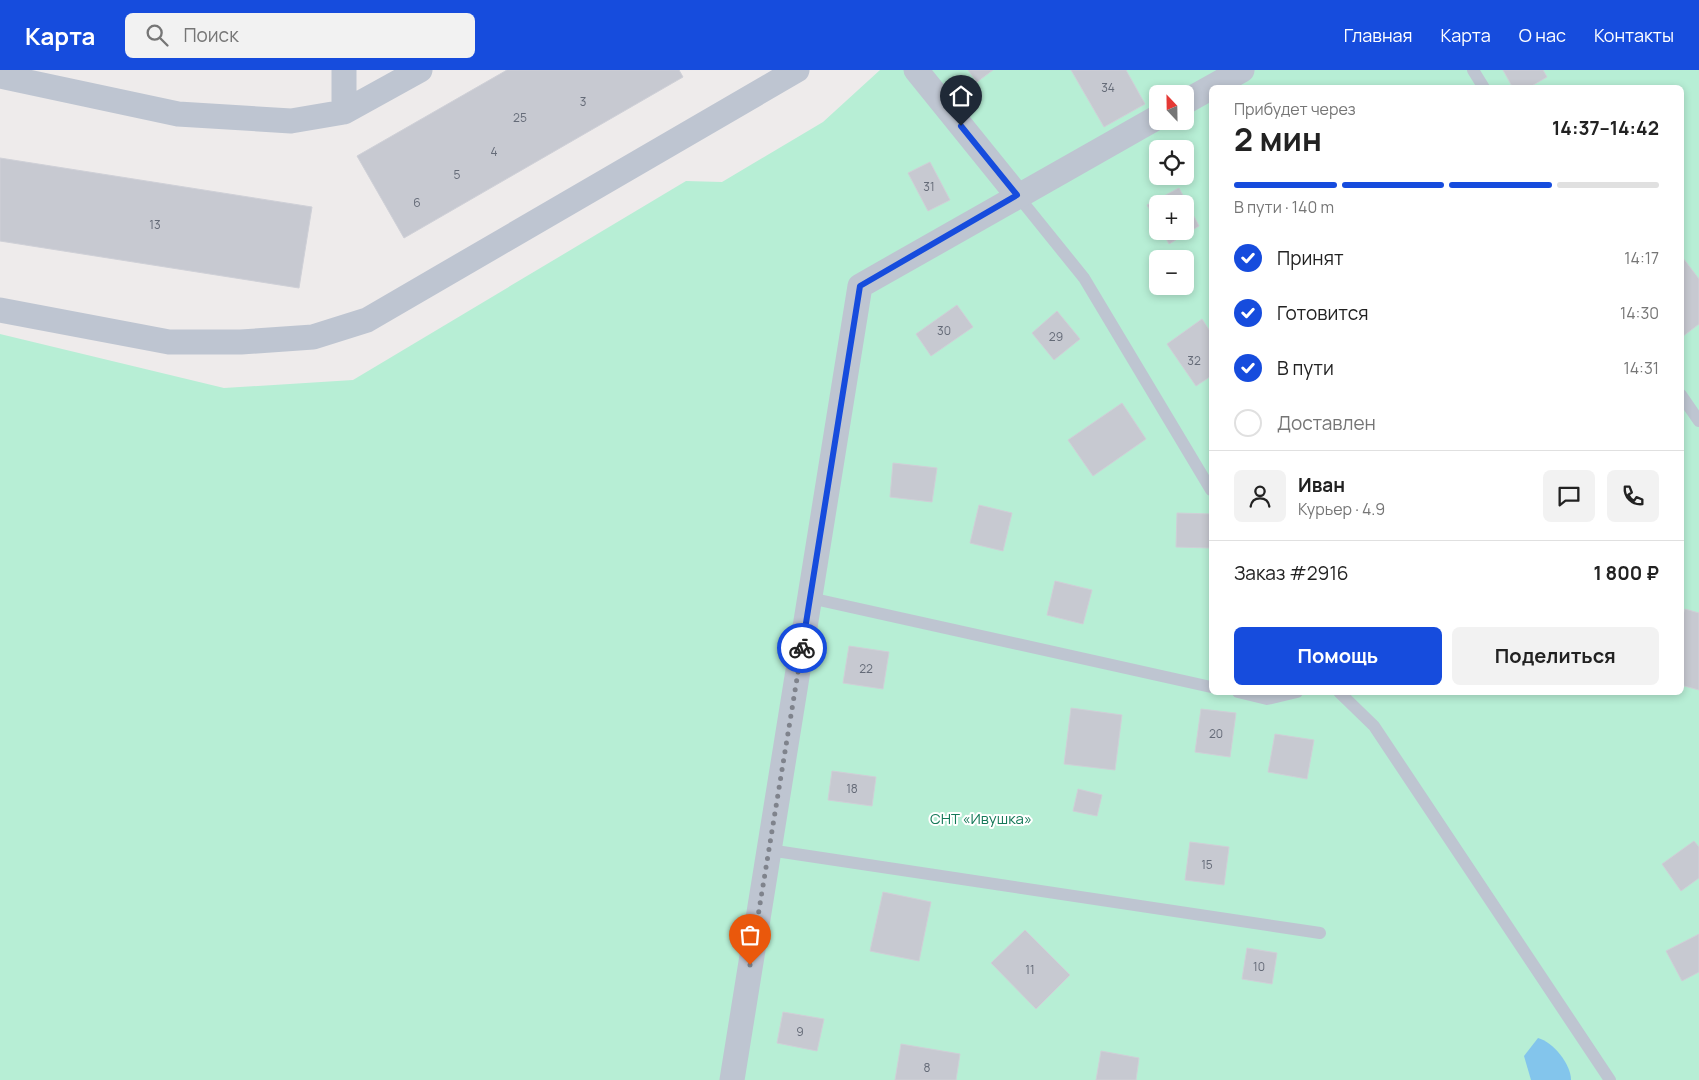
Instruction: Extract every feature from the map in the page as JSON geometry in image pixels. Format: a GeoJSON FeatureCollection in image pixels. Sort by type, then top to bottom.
{"type":"FeatureCollection","features":[{"type":"Feature","properties":{"kind":"street"},"geometry":{"type":"LineString","coordinates":[[344,70],[344,112]]}},
{"type":"Feature","properties":{"kind":"street"},"geometry":{"type":"LineString","coordinates":[[0,76],[178,114],[291,121],[344,112],[420,70]]}},
{"type":"Feature","properties":{"kind":"street"},"geometry":{"type":"LineString","coordinates":[[916,70],[1017,195]]}},
{"type":"Feature","properties":{"kind":"street"},"geometry":{"type":"LineString","coordinates":[[1215,85],[1242,70]]}},
{"type":"Feature","properties":{"kind":"street"},"geometry":{"type":"LineString","coordinates":[[0,310],[169,342],[241,342],[314,337],[367,320],[785,73]]}},
{"type":"Feature","properties":{"kind":"street"},"geometry":{"type":"LineString","coordinates":[[1194,97],[1209,89]]}},
{"type":"Feature","properties":{"kind":"street"},"geometry":{"type":"LineString","coordinates":[[732,1080],[860,286],[1017,195],[1149,122]]}},
{"type":"Feature","properties":{"kind":"lane"},"geometry":{"type":"LineString","coordinates":[[1472,70],[1482,85]]}},
{"type":"Feature","properties":{"kind":"lane"},"geometry":{"type":"LineString","coordinates":[[1017,195],[1084,278],[1209,487]]}},
{"type":"Feature","properties":{"kind":"lane"},"geometry":{"type":"LineString","coordinates":[[1684,399],[1699,421]]}},
{"type":"Feature","properties":{"kind":"lane"},"geometry":{"type":"LineString","coordinates":[[810,598],[1209,686]]}},
{"type":"Feature","properties":{"kind":"lane"},"geometry":{"type":"LineString","coordinates":[[1250,695],[1267,699],[1284,695]]}},
{"type":"Feature","properties":{"kind":"lane"},"geometry":{"type":"LineString","coordinates":[[1342,695],[1374,726],[1610,1080]]}},
{"type":"Feature","properties":{"kind":"lane"},"geometry":{"type":"LineString","coordinates":[[769,850],[1320,933]]}},
{"type":"Feature","properties":{"kind":"green space","name":"СНТ «Ивушка»"},"geometry":{"type":"Polygon","coordinates":[[[880,70],[1699,70],[1699,1080],[0,1080],[0,334],[224,388],[353,380],[686,181],[722,182],[823,122],[880,70]]]}},
{"type":"Feature","properties":{"kind":"water"},"geometry":{"type":"Polygon","coordinates":[[[1538,1038],[1544,1040],[1555,1049],[1565,1061],[1571,1080],[1531,1080],[1524,1056],[1538,1038]]]}},
{"type":"Feature","properties":{"kind":"building"},"geometry":{"type":"Polygon","coordinates":[[[507,70],[679,70],[683,77],[404,238],[357,156],[507,70]]]}},
{"type":"Feature","properties":{"kind":"building"},"geometry":{"type":"Polygon","coordinates":[[[968,70],[993,70],[977,82],[968,70]]]}},
{"type":"Feature","properties":{"kind":"building"},"geometry":{"type":"Polygon","coordinates":[[[1071,70],[1126,70],[1145,104],[1104,127],[1071,70]]]}},
{"type":"Feature","properties":{"kind":"building"},"geometry":{"type":"Polygon","coordinates":[[[1503,70],[1543,70],[1547,77],[1533,85],[1511,85],[1503,70]]]}},
{"type":"Feature","properties":{"kind":"building"},"geometry":{"type":"Polygon","coordinates":[[[0,158],[312,207],[299,288],[0,241],[0,158]]]}},
{"type":"Feature","properties":{"kind":"building"},"geometry":{"type":"Polygon","coordinates":[[[930,162],[950,200],[928,211],[908,173],[930,162]]]}},
{"type":"Feature","properties":{"kind":"building"},"geometry":{"type":"Polygon","coordinates":[[[1179,188],[1183,195],[1166,195],[1179,188]]]}},
{"type":"Feature","properties":{"kind":"building"},"geometry":{"type":"Polygon","coordinates":[[[1194,216],[1199,226],[1194,229],[1194,216]]]}},
{"type":"Feature","properties":{"kind":"building"},"geometry":{"type":"Polygon","coordinates":[[[1167,240],[1176,240],[1169,244],[1167,240]]]}},
{"type":"Feature","properties":{"kind":"building"},"geometry":{"type":"Polygon","coordinates":[[[1684,259],[1699,279],[1699,324],[1684,335],[1684,259]]]}},
{"type":"Feature","properties":{"kind":"building"},"geometry":{"type":"Polygon","coordinates":[[[957,305],[973,327],[931,356],[916,334],[957,305]]]}},
{"type":"Feature","properties":{"kind":"building"},"geometry":{"type":"Polygon","coordinates":[[[1057,311],[1080,339],[1054,360],[1032,333],[1057,311]]]}},
{"type":"Feature","properties":{"kind":"building"},"geometry":{"type":"Polygon","coordinates":[[[1202,319],[1209,330],[1209,377],[1196,386],[1167,344],[1202,319]]]}},
{"type":"Feature","properties":{"kind":"building"},"geometry":{"type":"Polygon","coordinates":[[[1122,403],[1146,439],[1093,476],[1068,440],[1122,403]]]}},
{"type":"Feature","properties":{"kind":"building"},"geometry":{"type":"Polygon","coordinates":[[[893,463],[937,468],[932,502],[890,497],[893,463]]]}},
{"type":"Feature","properties":{"kind":"building"},"geometry":{"type":"Polygon","coordinates":[[[979,505],[1012,513],[1003,551],[970,543],[979,505]]]}},
{"type":"Feature","properties":{"kind":"building"},"geometry":{"type":"Polygon","coordinates":[[[1177,513],[1209,514],[1209,548],[1176,547],[1177,513]]]}},
{"type":"Feature","properties":{"kind":"building"},"geometry":{"type":"Polygon","coordinates":[[[1055,581],[1092,590],[1083,624],[1047,615],[1055,581]]]}},
{"type":"Feature","properties":{"kind":"building"},"geometry":{"type":"Polygon","coordinates":[[[1685,609],[1699,613],[1699,690],[1684,686],[1685,609]]]}},
{"type":"Feature","properties":{"kind":"building"},"geometry":{"type":"Polygon","coordinates":[[[849,646],[889,652],[883,689],[843,683],[849,646]]]}},
{"type":"Feature","properties":{"kind":"building"},"geometry":{"type":"Polygon","coordinates":[[[1071,708],[1122,715],[1115,770],[1064,764],[1071,708]]]}},
{"type":"Feature","properties":{"kind":"building"},"geometry":{"type":"Polygon","coordinates":[[[1201,709],[1236,713],[1230,757],[1195,752],[1201,709]]]}},
{"type":"Feature","properties":{"kind":"building"},"geometry":{"type":"Polygon","coordinates":[[[1275,734],[1314,740],[1307,779],[1268,772],[1275,734]]]}},
{"type":"Feature","properties":{"kind":"building"},"geometry":{"type":"Polygon","coordinates":[[[832,771],[876,777],[872,806],[828,800],[832,771]]]}},
{"type":"Feature","properties":{"kind":"building"},"geometry":{"type":"Polygon","coordinates":[[[1078,789],[1102,795],[1097,816],[1073,811],[1078,789]]]}},
{"type":"Feature","properties":{"kind":"building"},"geometry":{"type":"Polygon","coordinates":[[[1694,841],[1699,847],[1699,878],[1681,891],[1662,864],[1694,841]]]}},
{"type":"Feature","properties":{"kind":"building"},"geometry":{"type":"Polygon","coordinates":[[[1190,842],[1229,847],[1224,885],[1185,880],[1190,842]]]}},
{"type":"Feature","properties":{"kind":"building"},"geometry":{"type":"Polygon","coordinates":[[[883,892],[931,902],[919,961],[870,951],[883,892]]]}},
{"type":"Feature","properties":{"kind":"building"},"geometry":{"type":"Polygon","coordinates":[[[1025,930],[1070,975],[1036,1009],[991,963],[1025,930]]]}},
{"type":"Feature","properties":{"kind":"building"},"geometry":{"type":"Polygon","coordinates":[[[1699,934],[1699,972],[1682,981],[1666,951],[1699,934]]]}},
{"type":"Feature","properties":{"kind":"building"},"geometry":{"type":"Polygon","coordinates":[[[1247,948],[1277,953],[1272,984],[1242,979],[1247,948]]]}},
{"type":"Feature","properties":{"kind":"building"},"geometry":{"type":"Polygon","coordinates":[[[783,1012],[824,1019],[817,1051],[777,1043],[783,1012]]]}},
{"type":"Feature","properties":{"kind":"building"},"geometry":{"type":"Polygon","coordinates":[[[901,1044],[960,1054],[956,1080],[895,1080],[901,1044]]]}},
{"type":"Feature","properties":{"kind":"building"},"geometry":{"type":"Polygon","coordinates":[[[1101,1051],[1139,1058],[1136,1080],[1096,1080],[1101,1051]]]}},
{"type":"Feature","properties":{"kind":"way so far"},"geometry":{"type":"LineString","coordinates":[[750,965],[802,648]]}},
{"type":"Feature","properties":{"kind":"route"},"geometry":{"type":"LineString","coordinates":[[802,648],[860,286],[1017,195],[961,126]]}}]}
